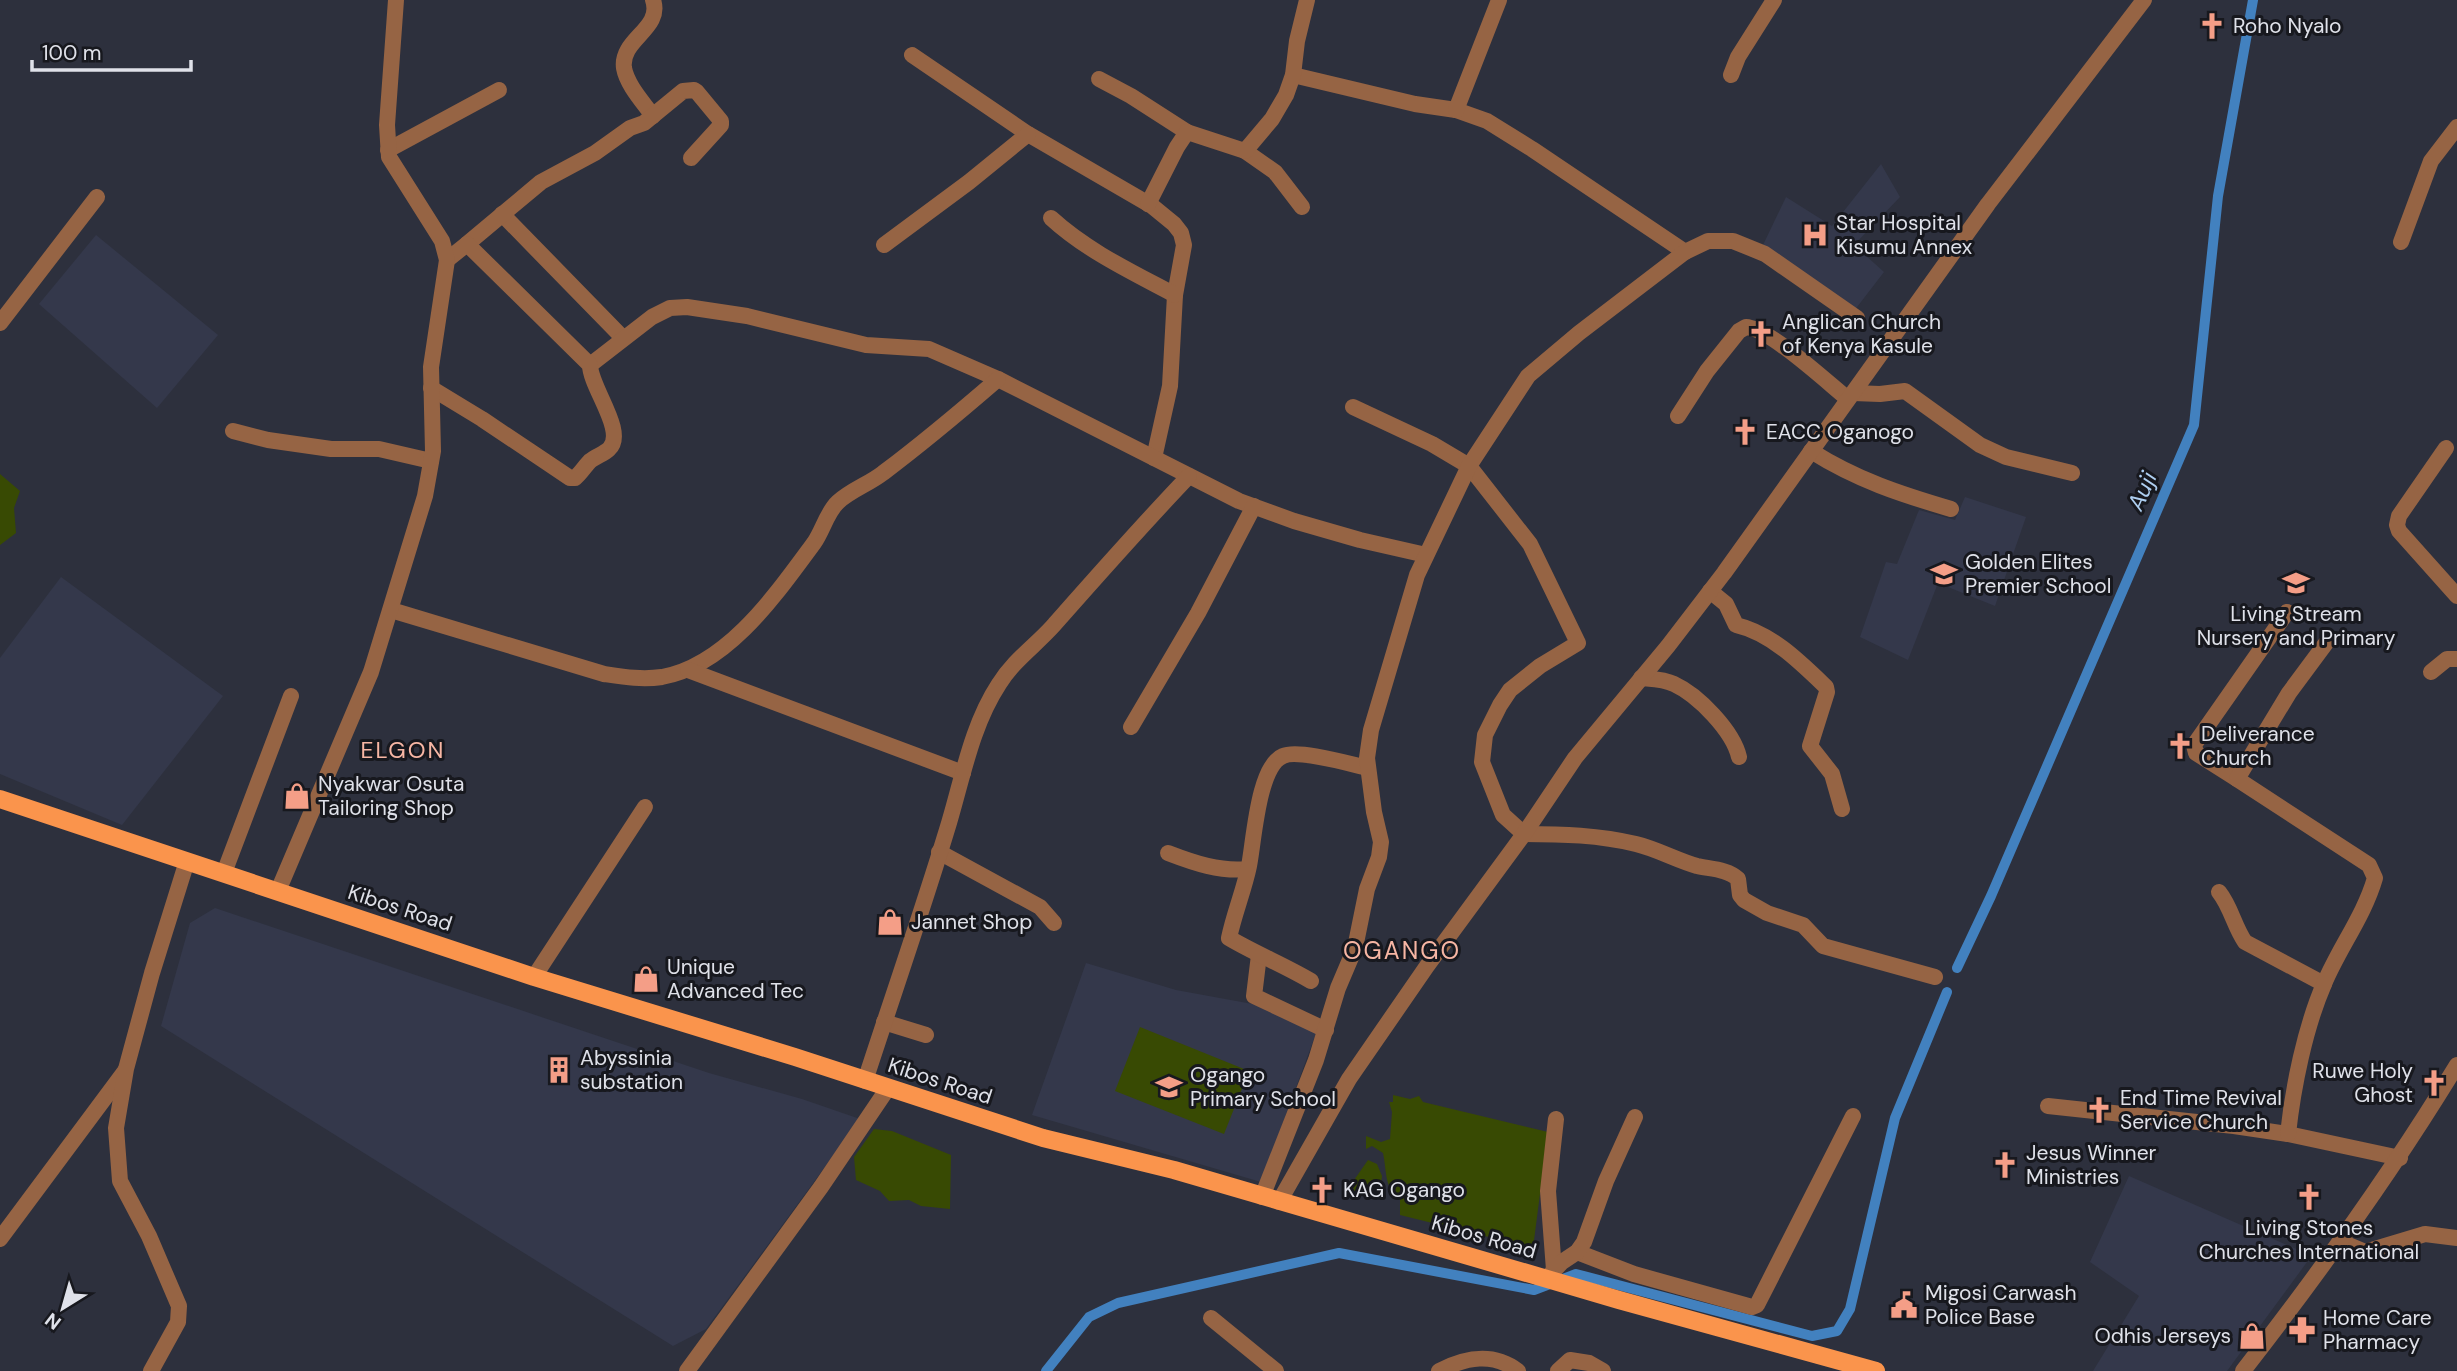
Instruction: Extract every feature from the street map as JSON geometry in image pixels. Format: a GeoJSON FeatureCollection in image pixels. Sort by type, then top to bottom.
{"type":"FeatureCollection","features":[{"type":"Feature","properties":{"kind":"main road","name":"Kibos Road"},"geometry":{"type":"LineString","coordinates":[[0,799],[534,977],[1043,1139],[1174,1170],[1876,1371]]}},
{"type":"Feature","properties":{"kind":"street"},"geometry":{"type":"LineString","coordinates":[[278,891],[371,672],[425,496],[431,461],[434,418],[431,366],[447,260],[442,241],[388,157],[387,125],[396,0]]}},
{"type":"Feature","properties":{"kind":"street"},"geometry":{"type":"LineString","coordinates":[[653,0],[656,13],[654,19],[636,39],[625,57],[624,67],[628,80],[653,116]]}},
{"type":"Feature","properties":{"kind":"street"},"geometry":{"type":"LineString","coordinates":[[1245,151],[1272,120],[1286,95],[1293,75],[1297,41],[1307,0]]}},
{"type":"Feature","properties":{"kind":"street"},"geometry":{"type":"LineString","coordinates":[[1456,110],[1499,0]]}},
{"type":"Feature","properties":{"kind":"street"},"geometry":{"type":"LineString","coordinates":[[1731,75],[1738,57],[1774,0]]}},
{"type":"Feature","properties":{"kind":"street"},"geometry":{"type":"LineString","coordinates":[[1271,1199],[1427,966],[1524,834],[1575,758],[1710,591],[1988,204],[2140,2]]}},
{"type":"Feature","properties":{"kind":"street"},"geometry":{"type":"LineString","coordinates":[[912,55],[1028,134],[1148,204],[1174,224],[1184,238],[1175,295],[1170,386],[1154,458]]}},
{"type":"Feature","properties":{"kind":"street"},"geometry":{"type":"LineString","coordinates":[[1293,75],[1415,104],[1456,110],[1487,121],[1685,252]]}},
{"type":"Feature","properties":{"kind":"street"},"geometry":{"type":"LineString","coordinates":[[1099,79],[1187,132],[1245,151],[1275,172],[1302,207]]}},
{"type":"Feature","properties":{"kind":"street"},"geometry":{"type":"LineString","coordinates":[[388,150],[499,90]]}},
{"type":"Feature","properties":{"kind":"street"},"geometry":{"type":"LineString","coordinates":[[447,260],[541,182],[595,153],[629,128],[653,116],[682,92],[694,90],[721,121],[691,158]]}},
{"type":"Feature","properties":{"kind":"street"},"geometry":{"type":"LineString","coordinates":[[2400,242],[2431,161],[2457,127]]}},
{"type":"Feature","properties":{"kind":"street"},"geometry":{"type":"LineString","coordinates":[[1148,204],[1187,132]]}},
{"type":"Feature","properties":{"kind":"street"},"geometry":{"type":"LineString","coordinates":[[884,245],[1028,134]]}},
{"type":"Feature","properties":{"kind":"street"},"geometry":{"type":"LineString","coordinates":[[0,323],[97,197]]}},
{"type":"Feature","properties":{"kind":"street"},"geometry":{"type":"LineString","coordinates":[[502,214],[623,338]]}},
{"type":"Feature","properties":{"kind":"street"},"geometry":{"type":"LineString","coordinates":[[1051,218],[1086,246],[1116,265],[1175,295]]}},
{"type":"Feature","properties":{"kind":"street"},"geometry":{"type":"LineString","coordinates":[[1271,1199],[1338,988],[1355,948],[1367,889],[1379,857],[1381,842],[1368,768],[1375,717],[1413,588],[1469,466],[1528,376],[1579,333],[1685,252],[1717,240],[1743,244],[1783,264],[1857,318]]}},
{"type":"Feature","properties":{"kind":"street"},"geometry":{"type":"LineString","coordinates":[[431,388],[570,478],[575,478],[588,463],[610,449],[614,436],[610,417],[592,382],[590,365],[467,244]]}},
{"type":"Feature","properties":{"kind":"street"},"geometry":{"type":"LineString","coordinates":[[590,365],[652,317],[670,308],[687,307],[747,316],[866,345],[929,349],[998,379],[1254,506],[1294,521],[1426,555]]}},
{"type":"Feature","properties":{"kind":"street"},"geometry":{"type":"LineString","coordinates":[[1678,416],[1707,371],[1745,327],[1759,331],[1851,396],[1905,391],[1980,445],[2006,457],[2072,473]]}},
{"type":"Feature","properties":{"kind":"street"},"geometry":{"type":"LineString","coordinates":[[391,610],[604,674],[639,679],[663,677],[688,670],[723,649],[757,615],[822,531],[838,502],[887,470],[998,379]]}},
{"type":"Feature","properties":{"kind":"street"},"geometry":{"type":"LineString","coordinates":[[1353,407],[1432,444],[1469,466],[1530,544],[1578,643],[1540,666],[1510,691],[1485,735],[1482,762],[1503,815],[1524,834],[1607,838],[1637,844],[1694,865],[1730,873],[1738,879],[1740,895],[1744,900],[1767,913],[1803,925],[1823,946],[1935,976]]}},
{"type":"Feature","properties":{"kind":"street"},"geometry":{"type":"LineString","coordinates":[[233,431],[268,440],[331,449],[379,449],[431,461]]}},
{"type":"Feature","properties":{"kind":"street"},"geometry":{"type":"LineString","coordinates":[[2446,449],[2399,516],[2397,525],[2399,531],[2457,596]]}},
{"type":"Feature","properties":{"kind":"street"},"geometry":{"type":"LineString","coordinates":[[1811,451],[1867,482],[1951,509]]}},
{"type":"Feature","properties":{"kind":"street"},"geometry":{"type":"LineString","coordinates":[[865,1081],[963,773],[981,720],[998,686],[1015,662],[1051,629],[1134,533],[1189,476]]}},
{"type":"Feature","properties":{"kind":"street"},"geometry":{"type":"LineString","coordinates":[[1131,727],[1198,613],[1254,506]]}},
{"type":"Feature","properties":{"kind":"street"},"geometry":{"type":"LineString","coordinates":[[1710,591],[1726,604],[1736,625],[1756,631],[1777,645],[1826,687],[1827,692],[1810,746],[1832,774],[1842,809]]}},
{"type":"Feature","properties":{"kind":"street"},"geometry":{"type":"LineString","coordinates":[[2287,612],[2194,745],[2196,753],[2304,821],[2369,865],[2374,872],[2372,887],[2324,984],[2291,1097],[2288,1134]]}},
{"type":"Feature","properties":{"kind":"street"},"geometry":{"type":"LineString","coordinates":[[2237,779],[2289,693],[2329,639]]}},
{"type":"Feature","properties":{"kind":"street"},"geometry":{"type":"LineString","coordinates":[[2431,672],[2447,659],[2457,659]]}},
{"type":"Feature","properties":{"kind":"street"},"geometry":{"type":"LineString","coordinates":[[688,670],[963,773]]}},
{"type":"Feature","properties":{"kind":"street"},"geometry":{"type":"LineString","coordinates":[[1641,678],[1672,683],[1691,694],[1730,736],[1739,757]]}},
{"type":"Feature","properties":{"kind":"street"},"geometry":{"type":"LineString","coordinates":[[223,873],[291,696]]}},
{"type":"Feature","properties":{"kind":"street"},"geometry":{"type":"LineString","coordinates":[[1311,981],[1229,938],[1248,869],[1257,811],[1268,774],[1273,763],[1281,756],[1294,753],[1368,768]]}},
{"type":"Feature","properties":{"kind":"street"},"geometry":{"type":"LineString","coordinates":[[534,977],[645,807]]}},
{"type":"Feature","properties":{"kind":"street"},"geometry":{"type":"LineString","coordinates":[[939,852],[1040,907],[1054,923]]}},
{"type":"Feature","properties":{"kind":"street"},"geometry":{"type":"LineString","coordinates":[[1168,853],[1193,863],[1230,871],[1248,869]]}},
{"type":"Feature","properties":{"kind":"street"},"geometry":{"type":"LineString","coordinates":[[151,1371],[180,1314],[179,1306],[149,1236],[120,1181],[116,1128],[126,1069],[187,861]]}},
{"type":"Feature","properties":{"kind":"street"},"geometry":{"type":"LineString","coordinates":[[2219,892],[2227,901],[2237,932],[2245,942],[2324,984]]}},
{"type":"Feature","properties":{"kind":"street"},"geometry":{"type":"LineString","coordinates":[[1259,955],[1254,996],[1326,1030]]}},
{"type":"Feature","properties":{"kind":"street"},"geometry":{"type":"LineString","coordinates":[[884,1022],[926,1034]]}},
{"type":"Feature","properties":{"kind":"street"},"geometry":{"type":"LineString","coordinates":[[2243,1371],[2310,1286],[2400,1158],[2457,1065]]}},
{"type":"Feature","properties":{"kind":"street"},"geometry":{"type":"LineString","coordinates":[[0,1240],[126,1069]]}},
{"type":"Feature","properties":{"kind":"street"},"geometry":{"type":"LineString","coordinates":[[687,1371],[821,1187],[888,1088]]}},
{"type":"Feature","properties":{"kind":"street"},"geometry":{"type":"LineString","coordinates":[[2048,1106],[2288,1134],[2400,1158]]}},
{"type":"Feature","properties":{"kind":"street"},"geometry":{"type":"LineString","coordinates":[[1577,1252],[1634,1273],[1752,1307],[1757,1305],[1853,1116]]}},
{"type":"Feature","properties":{"kind":"street"},"geometry":{"type":"LineString","coordinates":[[1549,1276],[1577,1252],[1584,1242],[1606,1181],[1635,1117]]}},
{"type":"Feature","properties":{"kind":"street"},"geometry":{"type":"LineString","coordinates":[[1549,1276],[1548,1191],[1556,1119]]}},
{"type":"Feature","properties":{"kind":"street"},"geometry":{"type":"LineString","coordinates":[[2341,1242],[2365,1252],[2425,1234],[2457,1238]]}},
{"type":"Feature","properties":{"kind":"street"},"geometry":{"type":"LineString","coordinates":[[1210,1318],[1276,1371]]}},
{"type":"Feature","properties":{"kind":"street"},"geometry":{"type":"LineString","coordinates":[[1439,1371],[1457,1362],[1483,1357],[1510,1365],[1518,1371]]}},
{"type":"Feature","properties":{"kind":"street"},"geometry":{"type":"LineString","coordinates":[[1558,1371],[1570,1360],[1578,1360],[1603,1371]]}},
{"type":"Feature","properties":{"kind":"shaded area","name":"Star Hospital Kisumu Annex"},"geometry":{"type":"Polygon","coordinates":[[[1881,164],[1900,197],[1854,245],[1884,272],[1854,311],[1763,245],[1786,197],[1832,226],[1881,164]]]}},
{"type":"Feature","properties":{"kind":"shaded area"},"geometry":{"type":"Polygon","coordinates":[[[96,235],[218,335],[157,408],[39,304],[96,235]]]}},
{"type":"Feature","properties":{"kind":"shaded area","name":"Golden Elites Premier School"},"geometry":{"type":"Polygon","coordinates":[[[1965,497],[2026,517],[1995,606],[1938,583],[1908,660],[1860,637],[1886,562],[1897,564],[1919,510],[1955,520],[1965,497]]]}},
{"type":"Feature","properties":{"kind":"shaded area"},"geometry":{"type":"Polygon","coordinates":[[[61,577],[223,696],[122,825],[0,774],[0,658],[61,577]]]}},
{"type":"Feature","properties":{"kind":"shaded area"},"geometry":{"type":"Polygon","coordinates":[[[215,908],[709,1073],[802,1099],[860,1119],[706,1329],[673,1346],[161,1026],[190,923],[215,908]]]}},
{"type":"Feature","properties":{"kind":"shaded area","name":"Ogango Primary School"},"geometry":{"type":"Polygon","coordinates":[[[1086,963],[1176,990],[1258,1005],[1318,1028],[1261,1182],[1032,1115],[1086,963]]]}},
{"type":"Feature","properties":{"kind":"shaded area"},"geometry":{"type":"Polygon","coordinates":[[[2129,1176],[2303,1252],[2310,1258],[2227,1371],[2093,1371],[2139,1296],[2090,1262],[2129,1176]]]}},
{"type":"Feature","properties":{"kind":"green space"},"geometry":{"type":"Polygon","coordinates":[[[0,474],[20,491],[14,508],[16,533],[0,545],[0,474]]]}},
{"type":"Feature","properties":{"kind":"green space"},"geometry":{"type":"Polygon","coordinates":[[[1140,1027],[1249,1071],[1224,1134],[1115,1091],[1140,1027]]]}},
{"type":"Feature","properties":{"kind":"green space"},"geometry":{"type":"Polygon","coordinates":[[[1393,1095],[1410,1099],[1419,1096],[1423,1102],[1548,1132],[1533,1248],[1400,1215],[1400,1200],[1389,1185],[1383,1153],[1372,1146],[1366,1149],[1366,1136],[1381,1142],[1390,1139],[1392,1112],[1389,1102],[1393,1102],[1393,1095]]]}},
{"type":"Feature","properties":{"kind":"green space"},"geometry":{"type":"Polygon","coordinates":[[[874,1129],[892,1131],[951,1155],[950,1209],[921,1206],[909,1200],[889,1201],[880,1191],[856,1180],[854,1157],[874,1129]]]}},
{"type":"Feature","properties":{"kind":"green space"},"geometry":{"type":"Polygon","coordinates":[[[1368,1160],[1377,1164],[1382,1176],[1381,1183],[1372,1185],[1369,1191],[1354,1191],[1352,1183],[1368,1160]]]}},
{"type":"Feature","properties":{"kind":"waterway","name":"Auji"},"geometry":{"type":"LineString","coordinates":[[1957,968],[1991,896],[2194,425],[2218,196],[2253,0]]}},
{"type":"Feature","properties":{"kind":"waterway"},"geometry":{"type":"LineString","coordinates":[[1046,1371],[1089,1317],[1118,1303],[1339,1253],[1534,1290],[1576,1274],[1812,1336],[1837,1331],[1850,1309],[1895,1118],[1947,992]]}},
{"type":"Feature","properties":{"kind":"place","name":"Roho Nyalo"},"geometry":{"type":"Point","coordinates":[2212,26]}},
{"type":"Feature","properties":{"kind":"place","name":"Star Hospital Kisumu Annex"},"geometry":{"type":"Point","coordinates":[1815,235]}},
{"type":"Feature","properties":{"kind":"place","name":"Anglican Church of Kenya Kasule"},"geometry":{"type":"Point","coordinates":[1761,334]}},
{"type":"Feature","properties":{"kind":"place","name":"EACC Oganogo"},"geometry":{"type":"Point","coordinates":[1745,432]}},
{"type":"Feature","properties":{"kind":"place","name":"Golden Elites Premier School"},"geometry":{"type":"Point","coordinates":[1944,574]}},
{"type":"Feature","properties":{"kind":"place","name":"Living Stream Nursery and Primary"},"geometry":{"type":"Point","coordinates":[2296,583]}},
{"type":"Feature","properties":{"kind":"place","name":"Deliverance Church"},"geometry":{"type":"Point","coordinates":[2180,746]}},
{"type":"Feature","properties":{"kind":"place","name":"Nyakwar Osuta Tailoring Shop"},"geometry":{"type":"Point","coordinates":[297,796]}},
{"type":"Feature","properties":{"kind":"place","name":"Jannet Shop"},"geometry":{"type":"Point","coordinates":[890,922]}},
{"type":"Feature","properties":{"kind":"place","name":"Unique Advanced Tec"},"geometry":{"type":"Point","coordinates":[646,979]}},
{"type":"Feature","properties":{"kind":"place","name":"Abyssinia substation"},"geometry":{"type":"Point","coordinates":[559,1070]}},
{"type":"Feature","properties":{"kind":"place","name":"Ruwe Holy Ghost"},"geometry":{"type":"Point","coordinates":[2434,1083]}},
{"type":"Feature","properties":{"kind":"place","name":"Ogango Primary School"},"geometry":{"type":"Point","coordinates":[1169,1087]}},
{"type":"Feature","properties":{"kind":"place","name":"End Time Revival Service Church"},"geometry":{"type":"Point","coordinates":[2099,1110]}},
{"type":"Feature","properties":{"kind":"place","name":"Jesus Winner Ministries"},"geometry":{"type":"Point","coordinates":[2005,1165]}},
{"type":"Feature","properties":{"kind":"place","name":"KAG Ogango"},"geometry":{"type":"Point","coordinates":[1322,1190]}},
{"type":"Feature","properties":{"kind":"place","name":"Living Stones Churches International"},"geometry":{"type":"Point","coordinates":[2309,1197]}},
{"type":"Feature","properties":{"kind":"place","name":"Migosi Carwash Police Base"},"geometry":{"type":"Point","coordinates":[1904,1305]}},
{"type":"Feature","properties":{"kind":"place","name":"Home Care Pharmacy"},"geometry":{"type":"Point","coordinates":[2302,1330]}},
{"type":"Feature","properties":{"kind":"place","name":"Odhis Jerseys"},"geometry":{"type":"Point","coordinates":[2252,1336]}},
{"type":"Feature","properties":{"kind":"district","name":"ELGON"},"geometry":{"type":"Point","coordinates":[403,750]}},
{"type":"Feature","properties":{"kind":"district","name":"OGANGO"},"geometry":{"type":"Point","coordinates":[1402,951]}}]}
